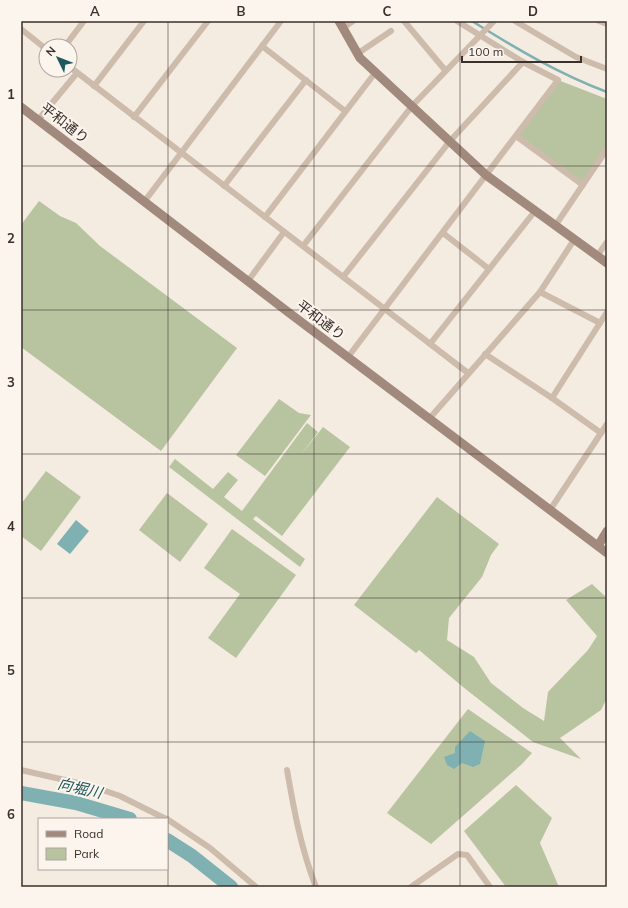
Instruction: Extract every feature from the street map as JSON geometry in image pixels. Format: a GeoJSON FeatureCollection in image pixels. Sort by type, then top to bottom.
{"type":"FeatureCollection","features":[{"type":"Feature","properties":{"kind":"street"},"geometry":{"type":"LineString","coordinates":[[71,38],[84,21]]}},
{"type":"Feature","properties":{"kind":"street"},"geometry":{"type":"LineString","coordinates":[[94,86],[144,21]]}},
{"type":"Feature","properties":{"kind":"street"},"geometry":{"type":"LineString","coordinates":[[134,117],[208,21]]}},
{"type":"Feature","properties":{"kind":"street"},"geometry":{"type":"LineString","coordinates":[[144,202],[281,21]]}},
{"type":"Feature","properties":{"kind":"street"},"geometry":{"type":"LineString","coordinates":[[353,21],[341,25],[357,54],[375,73],[486,175],[607,263]]}},
{"type":"Feature","properties":{"kind":"street"},"geometry":{"type":"LineString","coordinates":[[404,21],[446,70]]}},
{"type":"Feature","properties":{"kind":"street"},"geometry":{"type":"LineString","coordinates":[[348,358],[558,80],[523,62],[457,21]]}},
{"type":"Feature","properties":{"kind":"street"},"geometry":{"type":"LineString","coordinates":[[303,246],[412,106],[494,21]]}},
{"type":"Feature","properties":{"kind":"street"},"geometry":{"type":"LineString","coordinates":[[515,21],[576,57],[607,69]]}},
{"type":"Feature","properties":{"kind":"street"},"geometry":{"type":"LineString","coordinates":[[599,21],[607,24]]}},
{"type":"Feature","properties":{"kind":"street"},"geometry":{"type":"LineString","coordinates":[[21,29],[38,43]]}},
{"type":"Feature","properties":{"kind":"street"},"geometry":{"type":"LineString","coordinates":[[357,54],[391,31]]}},
{"type":"Feature","properties":{"kind":"street"},"geometry":{"type":"LineString","coordinates":[[262,46],[346,111]]}},
{"type":"Feature","properties":{"kind":"street"},"geometry":{"type":"LineString","coordinates":[[343,278],[450,141],[523,62]]}},
{"type":"Feature","properties":{"kind":"street"},"geometry":{"type":"LineString","coordinates":[[265,217],[375,73]]}},
{"type":"Feature","properties":{"kind":"street"},"geometry":{"type":"LineString","coordinates":[[78,74],[468,373]]}},
{"type":"Feature","properties":{"kind":"street"},"geometry":{"type":"LineString","coordinates":[[38,120],[73,78]]}},
{"type":"Feature","properties":{"kind":"street"},"geometry":{"type":"LineString","coordinates":[[224,186],[306,80]]}},
{"type":"Feature","properties":{"kind":"street","name":"平和通り"},"geometry":{"type":"LineString","coordinates":[[21,107],[348,358],[607,553]]}},
{"type":"Feature","properties":{"kind":"street"},"geometry":{"type":"LineString","coordinates":[[516,136],[583,184]]}},
{"type":"Feature","properties":{"kind":"street"},"geometry":{"type":"LineString","coordinates":[[555,226],[607,149]]}},
{"type":"Feature","properties":{"kind":"street"},"geometry":{"type":"LineString","coordinates":[[430,344],[535,211]]}},
{"type":"Feature","properties":{"kind":"street"},"geometry":{"type":"LineString","coordinates":[[248,281],[284,232]]}},
{"type":"Feature","properties":{"kind":"street"},"geometry":{"type":"LineString","coordinates":[[443,233],[489,269]]}},
{"type":"Feature","properties":{"kind":"street"},"geometry":{"type":"LineString","coordinates":[[429,419],[540,292],[574,240]]}},
{"type":"Feature","properties":{"kind":"street"},"geometry":{"type":"LineString","coordinates":[[597,256],[607,242]]}},
{"type":"Feature","properties":{"kind":"street"},"geometry":{"type":"LineString","coordinates":[[540,292],[600,323]]}},
{"type":"Feature","properties":{"kind":"street"},"geometry":{"type":"LineString","coordinates":[[552,398],[607,312]]}},
{"type":"Feature","properties":{"kind":"street"},"geometry":{"type":"LineString","coordinates":[[485,354],[552,398],[601,433]]}},
{"type":"Feature","properties":{"kind":"street"},"geometry":{"type":"LineString","coordinates":[[550,510],[607,424]]}},
{"type":"Feature","properties":{"kind":"street"},"geometry":{"type":"LineString","coordinates":[[598,546],[607,531]]}},
{"type":"Feature","properties":{"kind":"street"},"geometry":{"type":"LineString","coordinates":[[21,770],[91,786],[120,796],[165,818]]}},
{"type":"Feature","properties":{"kind":"street"},"geometry":{"type":"LineString","coordinates":[[287,770],[298,830],[307,863],[316,887]]}},
{"type":"Feature","properties":{"kind":"street"},"geometry":{"type":"LineString","coordinates":[[168,820],[210,848],[256,887]]}},
{"type":"Feature","properties":{"kind":"street"},"geometry":{"type":"LineString","coordinates":[[411,887],[458,854],[467,855],[490,887]]}},
{"type":"Feature","properties":{"kind":"green space"},"geometry":{"type":"Polygon","coordinates":[[[558,80],[607,99],[607,149],[583,185],[516,136],[558,80]]]}},
{"type":"Feature","properties":{"kind":"green space"},"geometry":{"type":"Polygon","coordinates":[[[39,201],[60,216],[76,223],[100,246],[237,348],[161,451],[21,347],[21,225],[39,201]]]}},
{"type":"Feature","properties":{"kind":"green space"},"geometry":{"type":"Polygon","coordinates":[[[279,399],[299,413],[311,415],[265,476],[236,455],[279,399]]]}},
{"type":"Feature","properties":{"kind":"green space"},"geometry":{"type":"Polygon","coordinates":[[[307,423],[318,432],[301,455],[323,427],[350,447],[282,536],[256,516],[253,519],[305,559],[300,567],[169,467],[175,459],[213,489],[228,472],[238,480],[224,497],[242,511],[307,423]]]}},
{"type":"Feature","properties":{"kind":"green space"},"geometry":{"type":"Polygon","coordinates":[[[46,471],[81,497],[41,551],[21,536],[21,504],[46,471]]]}},
{"type":"Feature","properties":{"kind":"green space"},"geometry":{"type":"Polygon","coordinates":[[[167,493],[208,524],[180,562],[139,530],[167,493]]]}},
{"type":"Feature","properties":{"kind":"green space"},"geometry":{"type":"Polygon","coordinates":[[[437,497],[499,544],[491,555],[482,577],[449,618],[447,640],[474,657],[491,683],[523,708],[544,721],[548,692],[588,650],[597,636],[566,600],[592,584],[607,598],[607,698],[601,710],[560,738],[581,759],[533,742],[419,650],[416,653],[354,605],[437,497]]]}},
{"type":"Feature","properties":{"kind":"green space"},"geometry":{"type":"Polygon","coordinates":[[[232,529],[296,575],[236,658],[208,638],[240,594],[204,568],[232,529]]]}},
{"type":"Feature","properties":{"kind":"green space"},"geometry":{"type":"Polygon","coordinates":[[[468,709],[532,753],[522,764],[431,844],[387,813],[468,709]]]}},
{"type":"Feature","properties":{"kind":"green space"},"geometry":{"type":"Polygon","coordinates":[[[516,785],[552,818],[540,843],[559,887],[506,887],[464,831],[516,785]]]}},
{"type":"Feature","properties":{"kind":"water"},"geometry":{"type":"Polygon","coordinates":[[[76,520],[89,531],[70,554],[57,544],[76,520]]]}},
{"type":"Feature","properties":{"kind":"water"},"geometry":{"type":"Polygon","coordinates":[[[470,731],[485,741],[480,764],[473,767],[462,763],[454,769],[447,765],[444,757],[455,753],[455,747],[470,731]]]}},
{"type":"Feature","properties":{"kind":"water"},"geometry":{"type":"Polygon","coordinates":[[[194,854],[235,887],[227,887],[190,858],[194,854]]]}},
{"type":"Feature","properties":{"kind":"waterway"},"geometry":{"type":"LineString","coordinates":[[472,21],[538,60],[589,85],[607,92]]}},
{"type":"Feature","properties":{"kind":"waterway","name":"向堀川"},"geometry":{"type":"LineString","coordinates":[[21,793],[76,803],[127,818]]}},
{"type":"Feature","properties":{"kind":"waterway","name":"向堀川"},"geometry":{"type":"LineString","coordinates":[[168,841],[192,856],[231,887]]}}]}
